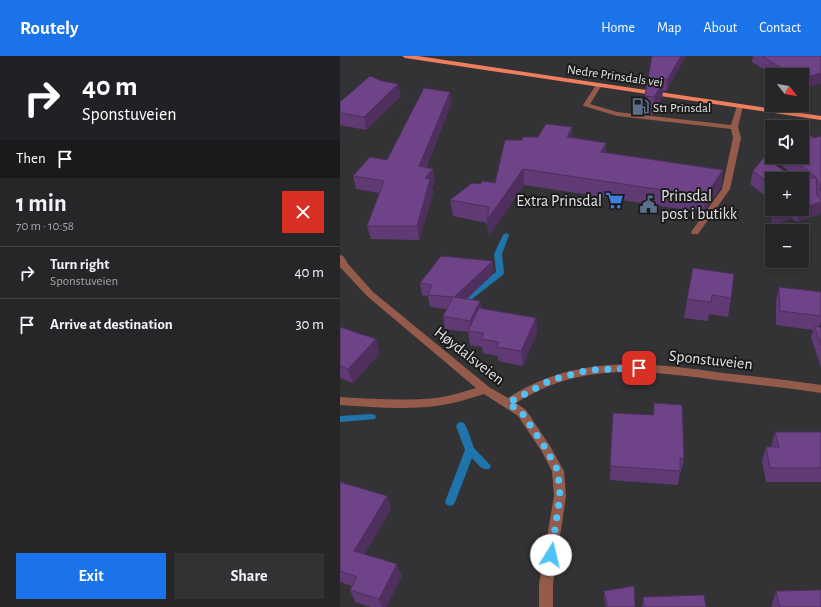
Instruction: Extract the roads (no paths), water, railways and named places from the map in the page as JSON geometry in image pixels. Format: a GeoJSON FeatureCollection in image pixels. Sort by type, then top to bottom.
{"type":"FeatureCollection","features":[{"type":"Feature","properties":{"kind":"main road","name":"Nedre Prinsdals vei"},"geometry":{"type":"LineString","coordinates":[[405,56],[821,118]]}},
{"type":"Feature","properties":{"kind":"street"},"geometry":{"type":"LineString","coordinates":[[599,85],[586,105],[600,110],[650,118],[734,127]]}},
{"type":"Feature","properties":{"kind":"street"},"geometry":{"type":"LineString","coordinates":[[695,232],[726,189],[737,138],[734,127],[740,106]]}},
{"type":"Feature","properties":{"kind":"street","name":"Høydalsveien"},"geometry":{"type":"LineString","coordinates":[[340,258],[345,267],[370,294],[485,390],[522,413],[546,449],[558,471],[560,496],[546,584],[546,607]]}},
{"type":"Feature","properties":{"kind":"street","name":"Sponstuveien"},"geometry":{"type":"LineString","coordinates":[[508,403],[551,380],[589,370],[606,368],[651,369],[821,389]]}},
{"type":"Feature","properties":{"kind":"street"},"geometry":{"type":"LineString","coordinates":[[340,401],[371,403],[437,402],[485,390]]}},
{"type":"Feature","properties":{"kind":"waterway"},"geometry":{"type":"LineString","coordinates":[[461,303],[500,273],[498,254],[506,235]]}},
{"type":"Feature","properties":{"kind":"waterway"},"geometry":{"type":"LineString","coordinates":[[340,419],[372,417]]}},
{"type":"Feature","properties":{"kind":"waterway"},"geometry":{"type":"LineString","coordinates":[[461,426],[470,450]]}},
{"type":"Feature","properties":{"kind":"waterway"},"geometry":{"type":"LineString","coordinates":[[450,502],[470,450]]}},
{"type":"Feature","properties":{"kind":"waterway"},"geometry":{"type":"LineString","coordinates":[[470,450],[486,466]]}},
{"type":"Feature","properties":{"kind":"place","name":"St1 Prinsdal"},"geometry":{"type":"Point","coordinates":[640,107]}},
{"type":"Feature","properties":{"kind":"place","name":"Extra Prinsdal"},"geometry":{"type":"Point","coordinates":[615,200]}},
{"type":"Feature","properties":{"kind":"place","name":"Prinsdal post i butikk"},"geometry":{"type":"Point","coordinates":[648,204]}}]}
